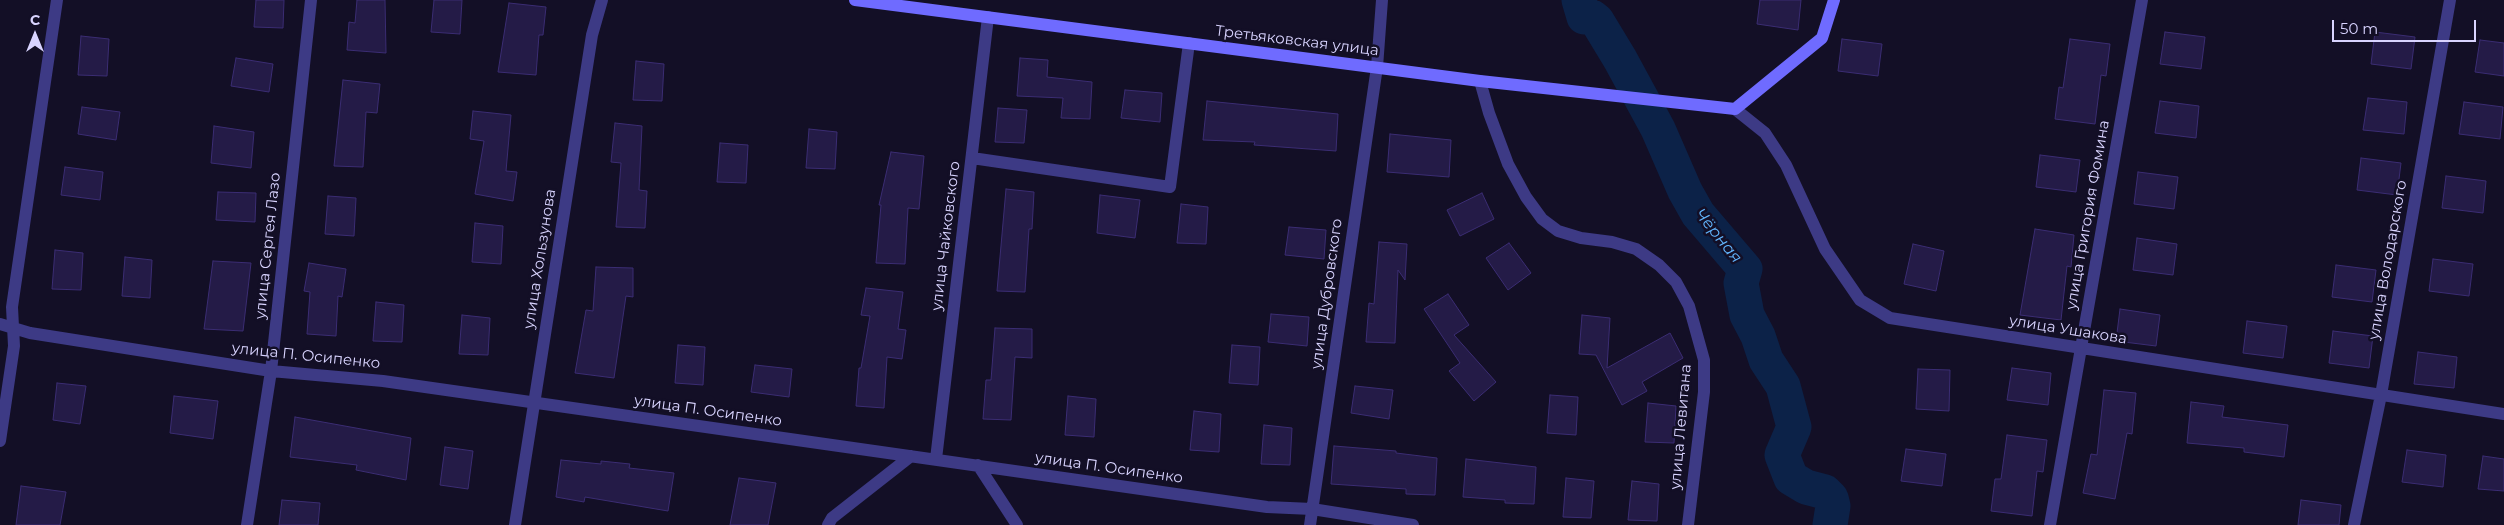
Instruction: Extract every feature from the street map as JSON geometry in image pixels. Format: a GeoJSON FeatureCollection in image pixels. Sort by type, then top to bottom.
{"type":"FeatureCollection","features":[{"type":"Feature","properties":{"kind":"street"},"geometry":{"type":"LineString","coordinates":[[0,441],[14,346],[12,307],[57,0]]}},
{"type":"Feature","properties":{"kind":"street","name":"улица Сергея Лазо"},"geometry":{"type":"LineString","coordinates":[[247,525],[271,371],[311,0]]}},
{"type":"Feature","properties":{"kind":"street","name":"улица Хользунова"},"geometry":{"type":"LineString","coordinates":[[515,525],[592,35],[602,0]]}},
{"type":"Feature","properties":{"kind":"street","name":"Третьяковская улица"},"geometry":{"type":"LineString","coordinates":[[855,0],[1480,81],[1735,110]]}},
{"type":"Feature","properties":{"kind":"street","name":"улица Дубровского"},"geometry":{"type":"LineString","coordinates":[[1310,525],[1377,68],[1382,0]]}},
{"type":"Feature","properties":{"kind":"street"},"geometry":{"type":"LineString","coordinates":[[1735,110],[1822,38],[1834,0]]}},
{"type":"Feature","properties":{"kind":"street","name":"улица Григория Фомина"},"geometry":{"type":"LineString","coordinates":[[2050,525],[2142,0]]}},
{"type":"Feature","properties":{"kind":"street","name":"улица Володарского"},"geometry":{"type":"LineString","coordinates":[[2354,525],[2381,395],[2450,0]]}},
{"type":"Feature","properties":{"kind":"street","name":"улица Чайковского"},"geometry":{"type":"LineString","coordinates":[[936,459],[988,18]]}},
{"type":"Feature","properties":{"kind":"street"},"geometry":{"type":"LineString","coordinates":[[972,158],[1170,187],[1189,43]]}},
{"type":"Feature","properties":{"kind":"street","name":"улица Левитана"},"geometry":{"type":"LineString","coordinates":[[1480,81],[1488,113],[1508,164],[1526,197],[1542,218],[1558,231],[1581,238],[1612,242],[1636,249],[1660,265],[1676,282],[1689,306],[1704,360],[1704,392],[1688,525]]}},
{"type":"Feature","properties":{"kind":"street","name":"улица Ушакова"},"geometry":{"type":"LineString","coordinates":[[1735,110],[1765,133],[1786,165],[1825,249],[1860,300],[1890,318],[2504,414]]}},
{"type":"Feature","properties":{"kind":"street","name":"улица П. Осипенко"},"geometry":{"type":"LineString","coordinates":[[0,324],[30,333],[271,371],[383,381],[1267,508],[1312,509],[1413,525]]}},
{"type":"Feature","properties":{"kind":"street"},"geometry":{"type":"LineString","coordinates":[[828,525],[832,518],[911,456]]}},
{"type":"Feature","properties":{"kind":"street"},"geometry":{"type":"LineString","coordinates":[[978,466],[1017,525]]}},
{"type":"Feature","properties":{"kind":"building"},"geometry":{"type":"Polygon","coordinates":[[[256,0],[284,0],[283,28],[254,27],[256,0]]]}},
{"type":"Feature","properties":{"kind":"building"},"geometry":{"type":"Polygon","coordinates":[[[357,0],[385,0],[386,53],[347,50],[349,22],[355,23],[357,0]]]}},
{"type":"Feature","properties":{"kind":"building"},"geometry":{"type":"Polygon","coordinates":[[[434,0],[462,0],[460,34],[431,32],[434,0]]]}},
{"type":"Feature","properties":{"kind":"building"},"geometry":{"type":"Polygon","coordinates":[[[1760,0],[1801,0],[1798,30],[1757,24],[1760,0]]]}},
{"type":"Feature","properties":{"kind":"building"},"geometry":{"type":"Polygon","coordinates":[[[509,3],[546,7],[543,35],[539,35],[536,75],[498,72],[509,3]]]}},
{"type":"Feature","properties":{"kind":"building"},"geometry":{"type":"Polygon","coordinates":[[[2165,32],[2205,37],[2201,69],[2160,64],[2165,32]]]}},
{"type":"Feature","properties":{"kind":"building"},"geometry":{"type":"Polygon","coordinates":[[[2375,32],[2415,37],[2411,69],[2371,64],[2375,32]]]}},
{"type":"Feature","properties":{"kind":"building"},"geometry":{"type":"Polygon","coordinates":[[[81,36],[109,39],[107,76],[78,75],[81,36]]]}},
{"type":"Feature","properties":{"kind":"building"},"geometry":{"type":"Polygon","coordinates":[[[1842,39],[1882,44],[1878,76],[1838,71],[1842,39]]]}},
{"type":"Feature","properties":{"kind":"building"},"geometry":{"type":"Polygon","coordinates":[[[2070,39],[2110,44],[2106,76],[2101,75],[2095,124],[2055,119],[2059,87],[2063,88],[2070,39]]]}},
{"type":"Feature","properties":{"kind":"building"},"geometry":{"type":"Polygon","coordinates":[[[2480,40],[2504,43],[2504,76],[2475,72],[2480,40]]]}},
{"type":"Feature","properties":{"kind":"building"},"geometry":{"type":"Polygon","coordinates":[[[236,58],[273,64],[269,92],[231,86],[236,58]]]}},
{"type":"Feature","properties":{"kind":"building"},"geometry":{"type":"Polygon","coordinates":[[[1020,58],[1048,60],[1047,77],[1092,82],[1090,119],[1061,118],[1063,98],[1017,96],[1020,58]]]}},
{"type":"Feature","properties":{"kind":"building"},"geometry":{"type":"Polygon","coordinates":[[[636,61],[664,64],[662,101],[633,100],[636,61]]]}},
{"type":"Feature","properties":{"kind":"building"},"geometry":{"type":"Polygon","coordinates":[[[343,80],[380,84],[377,113],[366,112],[363,167],[334,166],[343,80]]]}},
{"type":"Feature","properties":{"kind":"building"},"geometry":{"type":"Polygon","coordinates":[[[1125,90],[1162,93],[1160,122],[1121,118],[1125,90]]]}},
{"type":"Feature","properties":{"kind":"building"},"geometry":{"type":"Polygon","coordinates":[[[2368,98],[2407,102],[2404,134],[2363,130],[2368,98]]]}},
{"type":"Feature","properties":{"kind":"building"},"geometry":{"type":"Polygon","coordinates":[[[1207,101],[1338,114],[1336,151],[1254,145],[1255,142],[1203,140],[1207,101]]]}},
{"type":"Feature","properties":{"kind":"building"},"geometry":{"type":"Polygon","coordinates":[[[2160,101],[2199,106],[2196,138],[2155,133],[2160,101]]]}},
{"type":"Feature","properties":{"kind":"building"},"geometry":{"type":"Polygon","coordinates":[[[2464,102],[2503,107],[2500,139],[2459,134],[2464,102]]]}},
{"type":"Feature","properties":{"kind":"building"},"geometry":{"type":"Polygon","coordinates":[[[82,107],[120,112],[116,140],[78,134],[82,107]]]}},
{"type":"Feature","properties":{"kind":"building"},"geometry":{"type":"Polygon","coordinates":[[[998,108],[1027,110],[1024,143],[995,142],[998,108]]]}},
{"type":"Feature","properties":{"kind":"building"},"geometry":{"type":"Polygon","coordinates":[[[473,111],[511,115],[506,171],[517,172],[513,201],[475,194],[484,141],[470,139],[473,111]]]}},
{"type":"Feature","properties":{"kind":"building"},"geometry":{"type":"Polygon","coordinates":[[[615,123],[642,126],[639,190],[647,191],[645,228],[616,227],[621,163],[611,162],[615,123]]]}},
{"type":"Feature","properties":{"kind":"building"},"geometry":{"type":"Polygon","coordinates":[[[214,126],[254,132],[251,168],[211,163],[214,126]]]}},
{"type":"Feature","properties":{"kind":"building"},"geometry":{"type":"Polygon","coordinates":[[[809,129],[837,132],[835,169],[806,168],[809,129]]]}},
{"type":"Feature","properties":{"kind":"building"},"geometry":{"type":"Polygon","coordinates":[[[1390,134],[1451,140],[1449,177],[1387,172],[1390,134]]]}},
{"type":"Feature","properties":{"kind":"building"},"geometry":{"type":"Polygon","coordinates":[[[720,143],[748,145],[746,183],[717,182],[720,143]]]}},
{"type":"Feature","properties":{"kind":"building"},"geometry":{"type":"Polygon","coordinates":[[[891,152],[924,156],[919,209],[908,208],[905,264],[876,263],[881,205],[879,205],[891,152]]]}},
{"type":"Feature","properties":{"kind":"building"},"geometry":{"type":"Polygon","coordinates":[[[2040,155],[2080,160],[2076,192],[2036,187],[2040,155]]]}},
{"type":"Feature","properties":{"kind":"building"},"geometry":{"type":"Polygon","coordinates":[[[2361,158],[2401,163],[2397,195],[2357,190],[2361,158]]]}},
{"type":"Feature","properties":{"kind":"building"},"geometry":{"type":"Polygon","coordinates":[[[65,167],[103,172],[100,200],[61,195],[65,167]]]}},
{"type":"Feature","properties":{"kind":"building"},"geometry":{"type":"Polygon","coordinates":[[[2138,172],[2178,177],[2174,209],[2134,204],[2138,172]]]}},
{"type":"Feature","properties":{"kind":"building"},"geometry":{"type":"Polygon","coordinates":[[[2446,176],[2486,181],[2483,213],[2442,208],[2446,176]]]}},
{"type":"Feature","properties":{"kind":"building"},"geometry":{"type":"Polygon","coordinates":[[[1006,189],[1034,192],[1032,229],[1029,229],[1025,292],[997,291],[1006,189]]]}},
{"type":"Feature","properties":{"kind":"building"},"geometry":{"type":"Polygon","coordinates":[[[218,192],[256,193],[255,222],[216,220],[218,192]]]}},
{"type":"Feature","properties":{"kind":"building"},"geometry":{"type":"Polygon","coordinates":[[[1482,193],[1494,219],[1460,236],[1447,210],[1482,193]]]}},
{"type":"Feature","properties":{"kind":"building"},"geometry":{"type":"Polygon","coordinates":[[[1100,195],[1140,200],[1135,238],[1097,233],[1100,195]]]}},
{"type":"Feature","properties":{"kind":"building"},"geometry":{"type":"Polygon","coordinates":[[[328,196],[356,198],[354,236],[325,234],[328,196]]]}},
{"type":"Feature","properties":{"kind":"building"},"geometry":{"type":"Polygon","coordinates":[[[1181,204],[1208,207],[1206,244],[1177,243],[1181,204]]]}},
{"type":"Feature","properties":{"kind":"building"},"geometry":{"type":"Polygon","coordinates":[[[475,223],[503,226],[501,264],[472,262],[475,223]]]}},
{"type":"Feature","properties":{"kind":"building"},"geometry":{"type":"Polygon","coordinates":[[[1289,227],[1326,230],[1324,259],[1285,255],[1289,227]]]}},
{"type":"Feature","properties":{"kind":"building"},"geometry":{"type":"Polygon","coordinates":[[[2035,229],[2074,235],[2071,267],[2067,266],[2061,320],[2020,315],[2035,229]]]}},
{"type":"Feature","properties":{"kind":"building"},"geometry":{"type":"Polygon","coordinates":[[[2137,238],[2177,244],[2173,275],[2133,270],[2137,238]]]}},
{"type":"Feature","properties":{"kind":"building"},"geometry":{"type":"Polygon","coordinates":[[[1379,242],[1407,244],[1405,280],[1398,270],[1395,343],[1366,342],[1369,303],[1374,304],[1379,242]]]}},
{"type":"Feature","properties":{"kind":"building"},"geometry":{"type":"Polygon","coordinates":[[[1509,243],[1531,273],[1508,290],[1486,258],[1509,243]]]}},
{"type":"Feature","properties":{"kind":"building"},"geometry":{"type":"Polygon","coordinates":[[[1913,244],[1944,251],[1936,291],[1904,284],[1913,244]]]}},
{"type":"Feature","properties":{"kind":"building"},"geometry":{"type":"Polygon","coordinates":[[[55,250],[83,253],[81,290],[52,289],[55,250]]]}},
{"type":"Feature","properties":{"kind":"building"},"geometry":{"type":"Polygon","coordinates":[[[125,257],[152,260],[150,298],[122,296],[125,257]]]}},
{"type":"Feature","properties":{"kind":"building"},"geometry":{"type":"Polygon","coordinates":[[[2433,259],[2473,264],[2469,296],[2429,291],[2433,259]]]}},
{"type":"Feature","properties":{"kind":"building"},"geometry":{"type":"Polygon","coordinates":[[[213,261],[251,263],[243,331],[204,329],[213,261]]]}},
{"type":"Feature","properties":{"kind":"building"},"geometry":{"type":"Polygon","coordinates":[[[309,263],[346,269],[342,297],[338,296],[336,336],[307,334],[310,292],[304,291],[309,263]]]}},
{"type":"Feature","properties":{"kind":"building"},"geometry":{"type":"Polygon","coordinates":[[[2336,265],[2376,270],[2372,302],[2332,297],[2336,265]]]}},
{"type":"Feature","properties":{"kind":"building"},"geometry":{"type":"Polygon","coordinates":[[[596,267],[633,268],[633,297],[626,296],[614,378],[575,373],[586,310],[593,311],[596,267]]]}},
{"type":"Feature","properties":{"kind":"building"},"geometry":{"type":"Polygon","coordinates":[[[866,288],[903,292],[898,329],[906,330],[902,359],[887,357],[884,408],[856,406],[859,368],[861,368],[870,316],[861,315],[866,288]]]}},
{"type":"Feature","properties":{"kind":"building"},"geometry":{"type":"Polygon","coordinates":[[[1448,294],[1469,325],[1454,335],[1496,382],[1474,401],[1449,371],[1460,363],[1424,309],[1448,294]]]}},
{"type":"Feature","properties":{"kind":"building"},"geometry":{"type":"Polygon","coordinates":[[[376,302],[404,305],[402,342],[373,341],[376,302]]]}},
{"type":"Feature","properties":{"kind":"building"},"geometry":{"type":"Polygon","coordinates":[[[2120,309],[2160,315],[2156,346],[2116,341],[2120,309]]]}},
{"type":"Feature","properties":{"kind":"building"},"geometry":{"type":"Polygon","coordinates":[[[1271,314],[1309,317],[1307,346],[1268,342],[1271,314]]]}},
{"type":"Feature","properties":{"kind":"building"},"geometry":{"type":"Polygon","coordinates":[[[462,315],[490,318],[488,355],[459,354],[462,315]]]}},
{"type":"Feature","properties":{"kind":"building"},"geometry":{"type":"Polygon","coordinates":[[[1582,315],[1610,318],[1607,368],[1670,333],[1683,358],[1642,382],[1647,391],[1622,405],[1596,355],[1579,354],[1582,315]]]}},
{"type":"Feature","properties":{"kind":"building"},"geometry":{"type":"Polygon","coordinates":[[[2247,321],[2287,326],[2283,358],[2243,353],[2247,321]]]}},
{"type":"Feature","properties":{"kind":"building"},"geometry":{"type":"Polygon","coordinates":[[[995,328],[1032,329],[1032,358],[1015,357],[1011,420],[983,419],[986,380],[991,380],[995,328]]]}},
{"type":"Feature","properties":{"kind":"building"},"geometry":{"type":"Polygon","coordinates":[[[2333,331],[2373,336],[2369,368],[2329,363],[2333,331]]]}},
{"type":"Feature","properties":{"kind":"building"},"geometry":{"type":"Polygon","coordinates":[[[678,345],[705,347],[703,385],[675,383],[678,345]]]}},
{"type":"Feature","properties":{"kind":"building"},"geometry":{"type":"Polygon","coordinates":[[[1232,345],[1260,347],[1258,385],[1229,383],[1232,345]]]}},
{"type":"Feature","properties":{"kind":"building"},"geometry":{"type":"Polygon","coordinates":[[[2418,352],[2457,357],[2454,388],[2414,384],[2418,352]]]}},
{"type":"Feature","properties":{"kind":"building"},"geometry":{"type":"Polygon","coordinates":[[[755,365],[792,369],[789,397],[751,392],[755,365]]]}},
{"type":"Feature","properties":{"kind":"building"},"geometry":{"type":"Polygon","coordinates":[[[2012,368],[2051,373],[2048,405],[2007,400],[2012,368]]]}},
{"type":"Feature","properties":{"kind":"building"},"geometry":{"type":"Polygon","coordinates":[[[1918,369],[1950,370],[1949,411],[1916,409],[1918,369]]]}},
{"type":"Feature","properties":{"kind":"building"},"geometry":{"type":"Polygon","coordinates":[[[57,383],[86,386],[80,424],[53,420],[57,383]]]}},
{"type":"Feature","properties":{"kind":"building"},"geometry":{"type":"Polygon","coordinates":[[[1355,386],[1393,390],[1389,419],[1351,413],[1355,386]]]}},
{"type":"Feature","properties":{"kind":"building"},"geometry":{"type":"Polygon","coordinates":[[[2104,390],[2136,393],[2132,434],[2127,433],[2115,499],[2083,493],[2091,454],[2097,455],[2104,390]]]}},
{"type":"Feature","properties":{"kind":"building"},"geometry":{"type":"Polygon","coordinates":[[[1550,395],[1578,397],[1576,435],[1547,433],[1550,395]]]}},
{"type":"Feature","properties":{"kind":"building"},"geometry":{"type":"Polygon","coordinates":[[[174,396],[218,401],[213,439],[170,433],[174,396]]]}},
{"type":"Feature","properties":{"kind":"building"},"geometry":{"type":"Polygon","coordinates":[[[1068,396],[1096,399],[1094,437],[1065,435],[1068,396]]]}},
{"type":"Feature","properties":{"kind":"building"},"geometry":{"type":"Polygon","coordinates":[[[2191,402],[2224,406],[2222,417],[2288,425],[2284,457],[2244,452],[2244,448],[2187,443],[2191,402]]]}},
{"type":"Feature","properties":{"kind":"building"},"geometry":{"type":"Polygon","coordinates":[[[1648,403],[1676,406],[1674,443],[1645,442],[1648,403]]]}},
{"type":"Feature","properties":{"kind":"building"},"geometry":{"type":"Polygon","coordinates":[[[1194,411],[1221,414],[1219,452],[1190,450],[1194,411]]]}},
{"type":"Feature","properties":{"kind":"building"},"geometry":{"type":"Polygon","coordinates":[[[295,417],[411,438],[406,480],[356,470],[357,465],[290,457],[295,417]]]}},
{"type":"Feature","properties":{"kind":"building"},"geometry":{"type":"Polygon","coordinates":[[[1264,425],[1292,428],[1290,465],[1261,464],[1264,425]]]}},
{"type":"Feature","properties":{"kind":"building"},"geometry":{"type":"Polygon","coordinates":[[[2007,435],[2047,440],[2043,472],[2037,471],[2032,516],[1991,511],[1995,479],[2001,479],[2007,435]]]}},
{"type":"Feature","properties":{"kind":"building"},"geometry":{"type":"Polygon","coordinates":[[[1334,446],[1396,451],[1396,453],[1437,458],[1435,495],[1406,494],[1406,489],[1331,484],[1334,446]]]}},
{"type":"Feature","properties":{"kind":"building"},"geometry":{"type":"Polygon","coordinates":[[[445,447],[473,451],[468,489],[440,485],[445,447]]]}},
{"type":"Feature","properties":{"kind":"building"},"geometry":{"type":"Polygon","coordinates":[[[1906,449],[1946,454],[1942,486],[1901,481],[1906,449]]]}},
{"type":"Feature","properties":{"kind":"building"},"geometry":{"type":"Polygon","coordinates":[[[2407,450],[2446,455],[2443,487],[2402,482],[2407,450]]]}},
{"type":"Feature","properties":{"kind":"building"},"geometry":{"type":"Polygon","coordinates":[[[2483,456],[2504,459],[2504,491],[2478,489],[2483,456]]]}},
{"type":"Feature","properties":{"kind":"building"},"geometry":{"type":"Polygon","coordinates":[[[1466,459],[1536,467],[1534,504],[1505,503],[1505,500],[1463,497],[1466,459]]]}},
{"type":"Feature","properties":{"kind":"building"},"geometry":{"type":"Polygon","coordinates":[[[561,460],[601,464],[601,461],[630,464],[629,468],[674,473],[668,511],[585,497],[584,502],[556,497],[561,460]]]}},
{"type":"Feature","properties":{"kind":"building"},"geometry":{"type":"Polygon","coordinates":[[[739,478],[776,483],[768,525],[730,525],[739,478]]]}},
{"type":"Feature","properties":{"kind":"building"},"geometry":{"type":"Polygon","coordinates":[[[1566,478],[1594,481],[1591,518],[1563,517],[1566,478]]]}},
{"type":"Feature","properties":{"kind":"building"},"geometry":{"type":"Polygon","coordinates":[[[1632,481],[1659,484],[1657,521],[1628,520],[1632,481]]]}},
{"type":"Feature","properties":{"kind":"building"},"geometry":{"type":"Polygon","coordinates":[[[21,486],[66,492],[60,525],[16,525],[21,486]]]}},
{"type":"Feature","properties":{"kind":"building"},"geometry":{"type":"Polygon","coordinates":[[[282,500],[320,503],[318,525],[279,525],[282,500]]]}},
{"type":"Feature","properties":{"kind":"building"},"geometry":{"type":"Polygon","coordinates":[[[2301,500],[2341,505],[2339,525],[2298,525],[2301,500]]]}},
{"type":"Feature","properties":{"kind":"waterway","name":"Чёрная"},"geometry":{"type":"LineString","coordinates":[[1579,0],[1584,17],[1592,17],[1597,21],[1620,59],[1658,129],[1685,191],[1698,214],[1745,269],[1741,283],[1747,315],[1758,336],[1766,360],[1783,386],[1794,427],[1782,455],[1791,478],[1806,487],[1825,492],[1831,498],[1833,506],[1830,525]]}}]}
